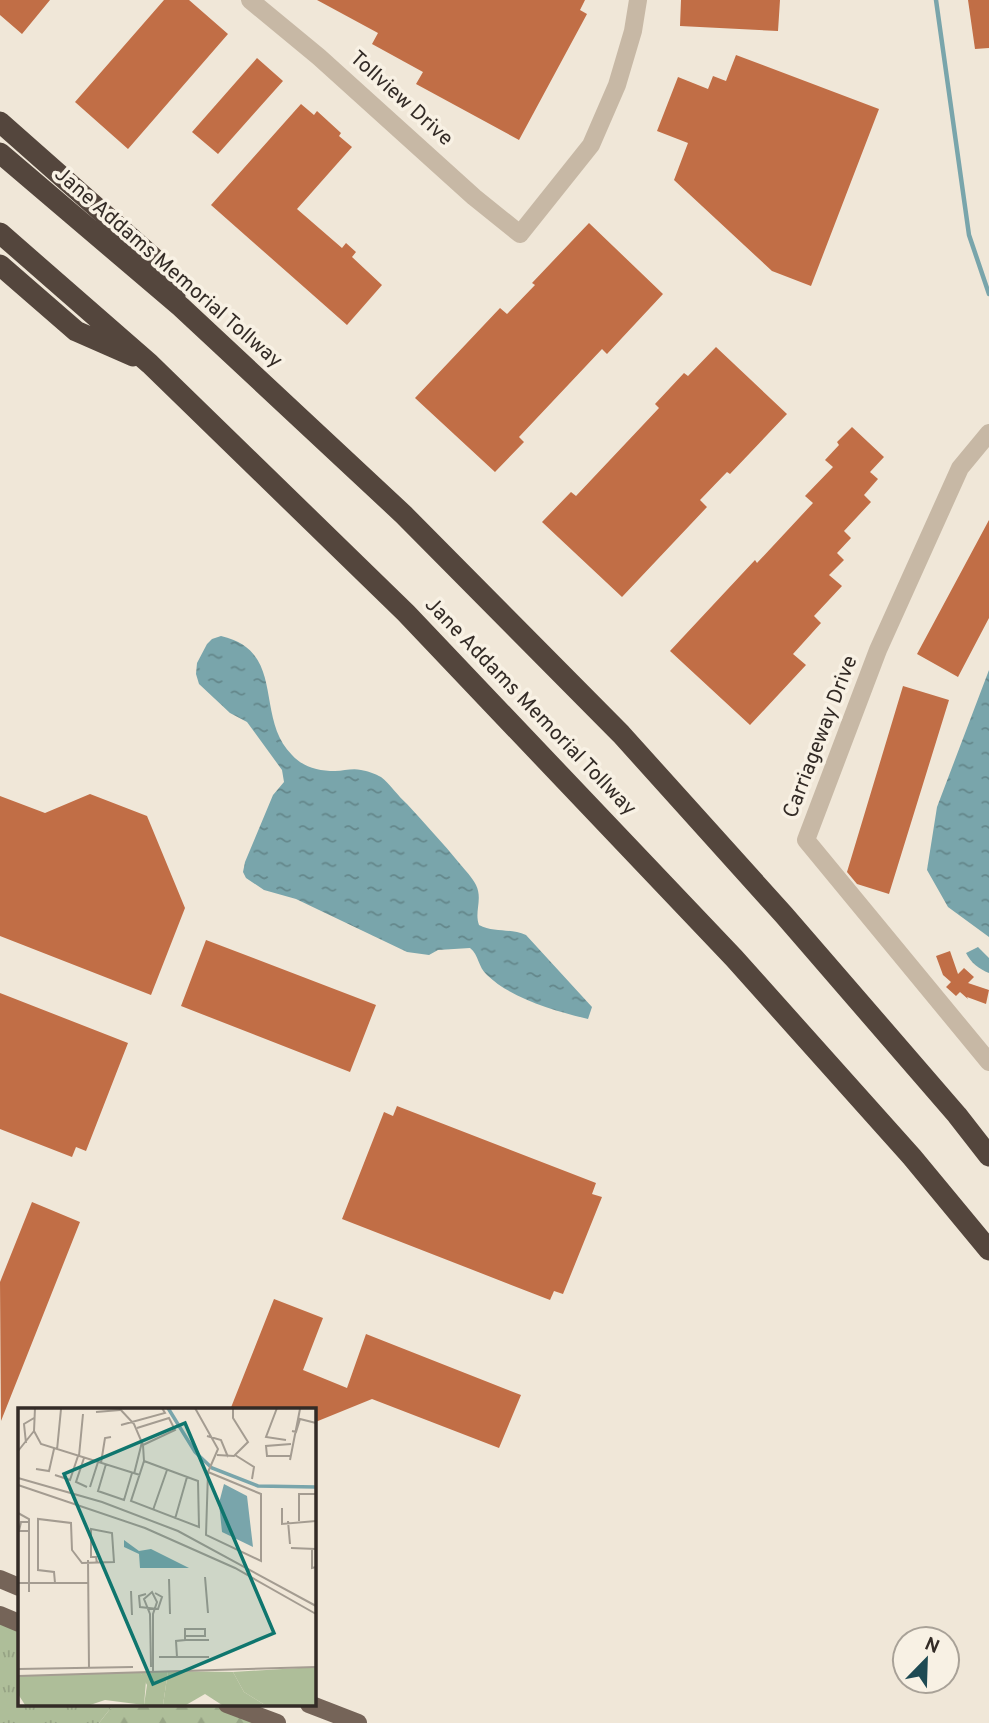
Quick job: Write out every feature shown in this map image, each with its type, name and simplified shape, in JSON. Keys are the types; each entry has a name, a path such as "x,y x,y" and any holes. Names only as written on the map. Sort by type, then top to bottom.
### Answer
{"highway":[{"path":"0,122 155,259 181,307"},
{"name":"Jane Addams Memorial Tollway","path":"0,153 181,307 404,515 621,734 784,915 957,1115 989,1156"},
{"name":"Jane Addams Memorial Tollway","path":"0,233 150,364 406,613 734,958 912,1157 989,1250"},
{"path":"0,265 76,331 150,364"}],"main road":[{"path":"0,1580 18,1587"},
{"path":"0,1615 18,1623"},
{"path":"232,1706 277,1723"},
{"path":"314,1706 358,1723"}],"street":[{"name":"Tollview Drive","path":"250,0 319,57 474,197 520,234 592,145 617,85 633,32 638,0"},
{"name":"Carriageway Drive","path":"989,433 960,468 878,650 806,840 989,1062"}],"green space":[{"path":"0,1618 18,1624 18,1706 112,1706 99,1723 0,1723"},
{"path":"112,1706 232,1706 276,1723 99,1723"}],"water":[{"path":"221,636 241,644 255,656 267,687 274,722 281,740 292,755 301,763 317,769 358,769 381,777 473,879 479,895 479,925 526,935 592,1007 588,1019 548,1008 509,991 484,972 470,948 438,950 429,955 407,952 296,899 264,890 246,878 243,872 245,862 273,795 284,782 282,770 247,722 230,713 199,684 197,663 207,644"},
{"path":"989,670 989,937 948,907 927,870 937,807"},
{"path":"978,947 989,958 989,973 970,960 966,953"}],"building":[{"path":"0,0 50,0 22,34 0,15"},
{"path":"164,0 189,0 228,34 128,149 75,102"},
{"path":"317,0 585,0 580,10 587,14 519,140 416,84 423,72 372,44 378,33"},
{"path":"681,0 780,0 778,31 680,26"},
{"path":"968,0 989,0 989,48 975,49"},
{"path":"736,55 879,109 811,286 772,271 674,180 688,143 657,131 678,77 708,89 713,76 726,81"},
{"path":"257,58 283,81 218,154 192,132"},
{"path":"301,104 314,115 317,111 352,147 297,209 342,248 346,243 356,252 352,257 382,285 347,325 211,205"},
{"path":"589,223 663,294 607,354 602,349 519,437 524,442 495,472 415,398 500,308 507,314 535,285 532,283"},
{"path":"716,347 787,414 730,474 727,472 700,500 707,507 622,597 542,522 571,492 576,496 659,408 655,404 684,373 688,376"},
{"path":"852,427 884,457 870,472 878,479 864,495 871,502 844,531 851,538 837,553 844,560 829,575 842,586 814,616 821,623 793,654 806,665 750,725 670,651 755,560 757,563 813,503 805,496 833,467 825,460 839,445 837,442"},
{"path":"989,520 989,618 958,677 917,654"},
{"path":"903,686 949,700 889,894 857,884 847,872"},
{"path":"90,794 147,816 185,908 151,995 0,936 0,796 45,813"},
{"path":"206,940 376,1005 350,1072 181,1006"},
{"path":"950,951 958,974 964,968 974,977 968,983 989,990 986,1004 967,997 968,999 960,992 956,996 946,987 951,982 943,975 936,956"},
{"path":"0,993 128,1043 86,1151 76,1147 72,1157 0,1129"},
{"path":"397,1106 596,1183 592,1194 602,1197 563,1294 554,1291 550,1300 342,1219 384,1112 393,1116"},
{"path":"32,1202 80,1222 1,1421 0,1282"},
{"path":"274,1299 323,1318 303,1370 347,1388 366,1334 521,1395 499,1448 372,1399 315,1422 315,1408 231,1408"}],"waterway":[{"path":"936,0 969,235 989,294"}]}
